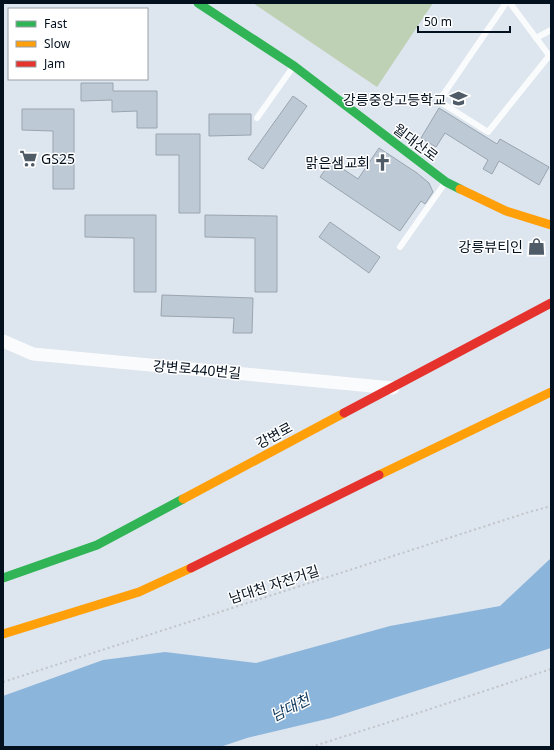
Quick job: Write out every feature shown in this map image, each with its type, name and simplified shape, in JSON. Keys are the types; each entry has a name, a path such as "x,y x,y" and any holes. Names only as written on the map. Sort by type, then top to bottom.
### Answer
{"street":[{"name":"월대산로","path":"198,3 294,66 446,182 506,210 551,225"},
{"name":"강변로","path":"3,578 97,545 551,304"},
{"name":"강변로440번길","path":"3,341 33,354 393,388"},
{"path":"3,634 139,592 200,564 402,463 551,392"}],"lane":[{"path":"506,3 440,101 488,132 550,57 510,3"},
{"path":"536,38 551,30"},
{"path":"257,118 294,66"},
{"path":"400,247 446,182"}],"path":[{"name":"남대천 자전거길","path":"3,682 551,506"},
{"path":"311,747 551,669"}],"green space":[{"path":"253,3 433,3 377,87"}],"water":[{"name":"남대천","path":"551,558 551,648 331,718 247,738 220,747 3,747 3,696 103,660 165,652 256,663 390,626 500,606"}],"building":[{"path":"81,83 113,83 113,91 157,91 157,128 137,128 137,111 112,112 112,100 81,101"},
{"path":"293,96 307,106 263,169 248,159"},
{"path":"439,108 497,144 500,139 549,167 539,185 499,161 492,174 483,169 488,160 445,133 436,147 421,138"},
{"path":"22,109 74,109 74,189 53,189 53,131 22,130"},
{"path":"209,114 251,114 251,135 209,136"},
{"path":"156,134 200,134 200,213 179,213 179,155 156,155"},
{"path":"379,148 417,173 429,183 433,192 425,204 421,201 400,231 320,177 331,161 358,179"},
{"path":"85,215 156,215 156,292 134,292 134,238 85,237"},
{"path":"205,215 277,216 277,292 255,292 255,238 205,237"},
{"path":"330,222 380,257 369,273 319,237"},
{"path":"162,295 253,298 252,333 233,333 234,318 161,316"}],"traffic: fast":[{"path":"198,3 294,66 446,182 460,189"},
{"path":"3,578 97,545 183,499"}],"traffic: slow":[{"path":"460,189 506,211 551,225"},
{"path":"379,475 551,392"},
{"path":"183,499 344,413"},
{"path":"3,634 139,592 191,568"}],"traffic: jam":[{"path":"344,413 551,303"},
{"path":"191,568 379,475"}],"place":[{"name":"강릉중앙고등학교","path":"459,99"},
{"name":"GS25","path":"28,158"},
{"name":"맑은샘교회","path":"383,162"},
{"name":"강릉뷰티인","path":"536,246"}]}
